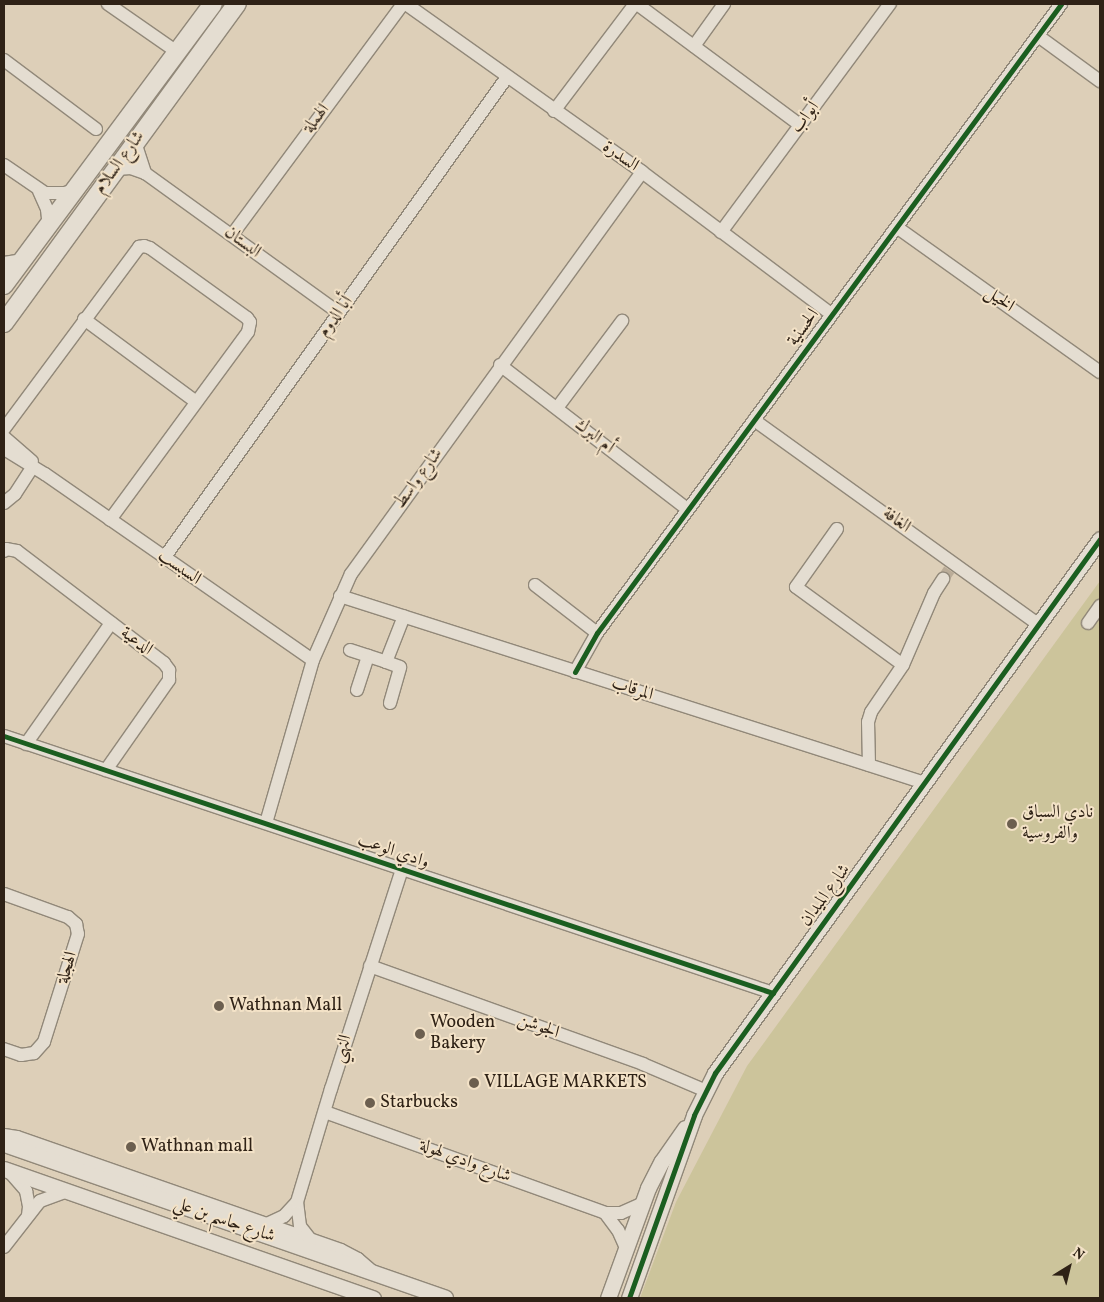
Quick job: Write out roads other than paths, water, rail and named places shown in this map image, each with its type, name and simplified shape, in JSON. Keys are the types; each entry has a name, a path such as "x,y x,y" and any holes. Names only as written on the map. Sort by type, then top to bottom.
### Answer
{"main road":[{"name":"شارع السلام","path":"4,285 49,228 213,4"},
{"name":"شارع السلام","path":"4,323 237,4"}],"street":[{"path":"108,4 177,52"},
{"name":"السدرة","path":"404,4 642,172 831,314"},
{"name":"الهملة","path":"232,235 404,4"},
{"path":"554,111 636,4 800,125"},
{"path":"694,46 724,4"},
{"name":"أبواب","path":"721,232 890,4"},
{"name":"الحسنية","path":"575,672 597,634 831,314 898,228 1061,4"},
{"path":"1038,36 1100,81"},
{"path":"4,60 96,129"},
{"name":"أبا الدوم","path":"164,558 507,77"},
{"path":"135,142 145,173"},
{"path":"4,165 39,190 58,194 77,189"},
{"name":"البستان","path":"116,169 131,168 145,173 339,313"},
{"name":"شارع واسط","path":"266,823 313,660 351,574 500,365 642,172"},
{"path":"39,190 47,208 49,228"},
{"name":"الخيل","path":"898,228 1100,372"},
{"path":"4,429 134,251 144,246 247,318 250,322 248,332 110,520"},
{"path":"4,263 22,260"},
{"path":"84,319 196,402"},
{"path":"557,408 622,321"},
{"name":"أم البرك","path":"500,365 688,510"},
{"name":"الغافة","path":"754,420 948,570 1038,624"},
{"name":"السبسب","path":"4,437 45,474 313,660"},
{"name":"السبسب","path":"4,450 45,474"},
{"path":"4,503 15,494 32,468"},
{"path":"837,529 796,587 903,665"},
{"name":"شارع الميدان","path":"629,1298 704,1090 724,1058 773,993 1100,539"},
{"name":"الدعية","path":"4,551 6,549 17,551 164,663 168,670 169,680 106,770"},
{"path":"869,765 868,722 871,712 903,665 934,593 948,570"},
{"path":"535,585 597,634"},
{"name":"المرقاب","path":"340,596 925,783"},
{"path":"1088,623 1100,606"},
{"path":"386,662 404,616"},
{"path":"26,744 111,623"},
{"path":"350,650 400,667 390,703"},
{"path":"357,690 368,656"},
{"name":"وادي الوعب","path":"4,736 773,993"},
{"name":"النهي","path":"310,1239 300,1226 297,1202 402,869"},
{"name":"الهجلة","path":"4,894 68,917 76,924 78,934 44,1042 34,1052 21,1055 4,1049"},
{"name":"الجوشن","path":"370,966 643,1064 704,1090"},
{"name":"شارع وادي لهولة","path":"325,1112 605,1213 621,1213 642,1203"},
{"name":"شارع الميدان","path":"608,1298 627,1250 642,1203 662,1161 694,1115"},
{"path":"4,1135 17,1137 310,1239 350,1254 375,1273"},
{"name":"شارع جاسم بن علي","path":"4,1144 445,1298"},
{"path":"5,1169 26,1191 29,1207 28,1215"},
{"name":"شارع جاسم بن علي","path":"5,1169 373,1298"},
{"path":"4,1247 40,1201 67,1191"},
{"path":"267,1224 284,1216 297,1202"},
{"path":"605,1213 618,1230 627,1250"},
{"path":"600,1298 615,1282"}],"tunnel":[{"path":"943,579 949,570"}],"place":[{"name":"نادي السباق والفروسية","path":"1012,824"},
{"name":"Wathnan Mall","path":"219,1006"},
{"name":"Wooden Bakery","path":"420,1034"},
{"name":"VILLAGE MARKETS","path":"474,1083"},
{"name":"Starbucks","path":"370,1103"},
{"name":"Wathnan mall","path":"131,1147"}]}
